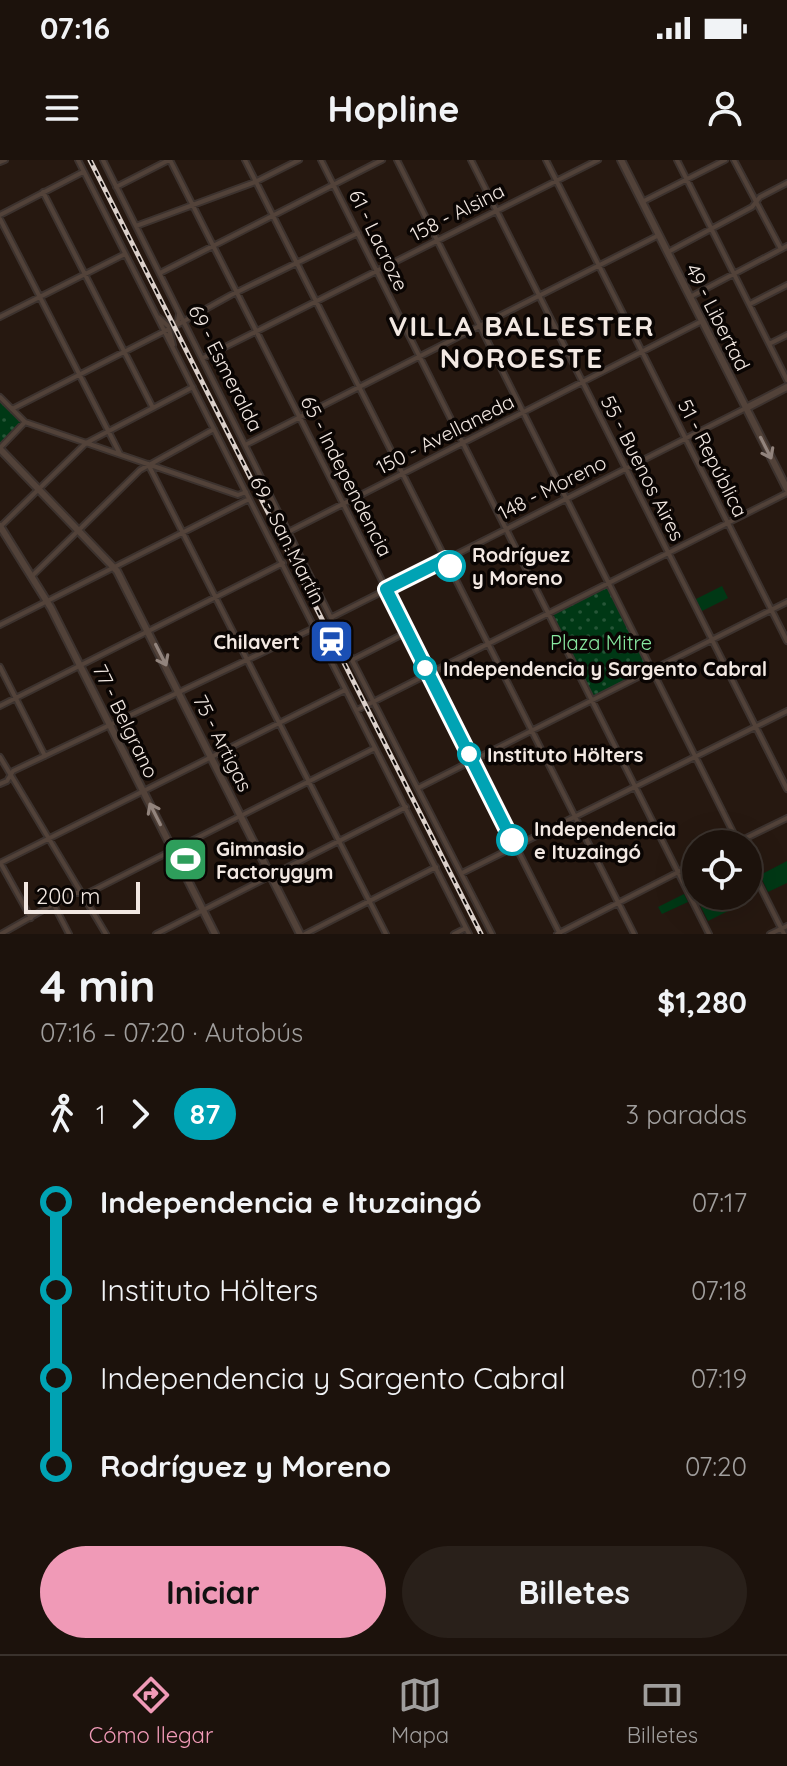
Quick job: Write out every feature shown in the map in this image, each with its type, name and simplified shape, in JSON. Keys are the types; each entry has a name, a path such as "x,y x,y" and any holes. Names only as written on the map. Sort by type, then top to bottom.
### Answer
{"street":[{"name":"69 - San Martín","path":"78,160 469,934"},
{"name":"69 - Esmeralda","path":"103,160 492,934"},
{"path":"116,187 170,160"},
{"name":"65 - Independencia","path":"170,160 559,934"},
{"path":"245,160 634,934"},
{"path":"136,226 255,182 299,160"},
{"name":"61 - Lacroze","path":"321,160 709,934"},
{"path":"160,273 382,160"},
{"path":"397,160 697,756 731,830"},
{"name":"55 - Buenos Aires","path":"471,160 787,789"},
{"name":"51 - República","path":"546,160 787,641"},
{"name":"158 - Alsina","path":"203,358 598,160"},
{"name":"49 - Libertad","path":"621,160 787,491"},
{"path":"677,160 787,380"},
{"path":"642,202 725,160"},
{"path":"734,160 781,249"},
{"path":"83,172 0,217 120,454"},
{"path":"668,252 752,207 760,197 787,183"},
{"path":"43,192 153,408"},
{"path":"173,297 179,318 176,324 184,322 237,292 358,233"},
{"path":"247,444 659,235"},
{"path":"690,297 787,246"},
{"path":"0,317 125,254"},
{"path":"750,304 787,285"},
{"path":"150,306 168,328 176,357"},
{"name":"150 - Avellaneda","path":"290,531 702,321"},
{"path":"12,409 168,328"},
{"path":"769,344 787,335"},
{"path":"0,527 86,443 193,387"},
{"name":"148 - Moreno","path":"332,617 787,387"},
{"path":"0,397 25,422 238,495 246,492"},
{"path":"0,448 25,422"},
{"path":"31,577 148,464 214,429"},
{"name":"75 - Artigas","path":"0,448 115,568 302,934"},
{"path":"148,464 386,934"},
{"path":"357,710 728,524 787,491"},
{"path":"0,625 249,499"},
{"name":"77 - Belgrano","path":"0,527 47,602 215,934"},
{"path":"0,706 283,563"},
{"path":"418,788 787,602"},
{"path":"0,784 7,781 13,771 314,628"},
{"path":"352,660 407,632"},
{"path":"0,667 45,756"},
{"path":"31,918 0,863 345,689"},
{"path":"462,873 787,711"},
{"path":"1,934 73,893 88,893 375,748"},
{"path":"0,757 106,934"},
{"path":"156,934 406,807"},
{"path":"762,830 787,818"},
{"path":"302,934 436,867"},
{"path":"559,934 682,870"},
{"path":"762,888 784,929 770,934"},
{"path":"54,905 69,934"},
{"path":"454,934 466,928"}],"green space":[{"path":"0,400 23,422 0,445"},
{"name":"Plaza Mitre","path":"609,586 649,670 594,698 553,614"},
{"path":"722,586 728,598 702,611 696,599"},
{"path":"787,861 787,883 768,892 762,874"},
{"path":"682,895 682,905 662,914 658,907"},
{"path":"702,910 730,910 708,921"}],"railway":[{"path":"90,160 481,934"}],"bus line":[{"name":"87","path":"450,566 446,559 386,589 512,840"}],"place":[{"name":"Rodríguez y Moreno","path":"450,566"},
{"name":"Chilavert","path":"331,641"},
{"name":"Independencia y Sargento Cabral","path":"425,668"},
{"name":"Instituto Hölters","path":"469,754"},
{"name":"Independencia e Ituzaingó","path":"512,840"},
{"name":"Gimnasio Factorygym","path":"185,860"}],"district":[{"name":"VILLA BALLESTER NOROESTE","path":"522,341"}]}
